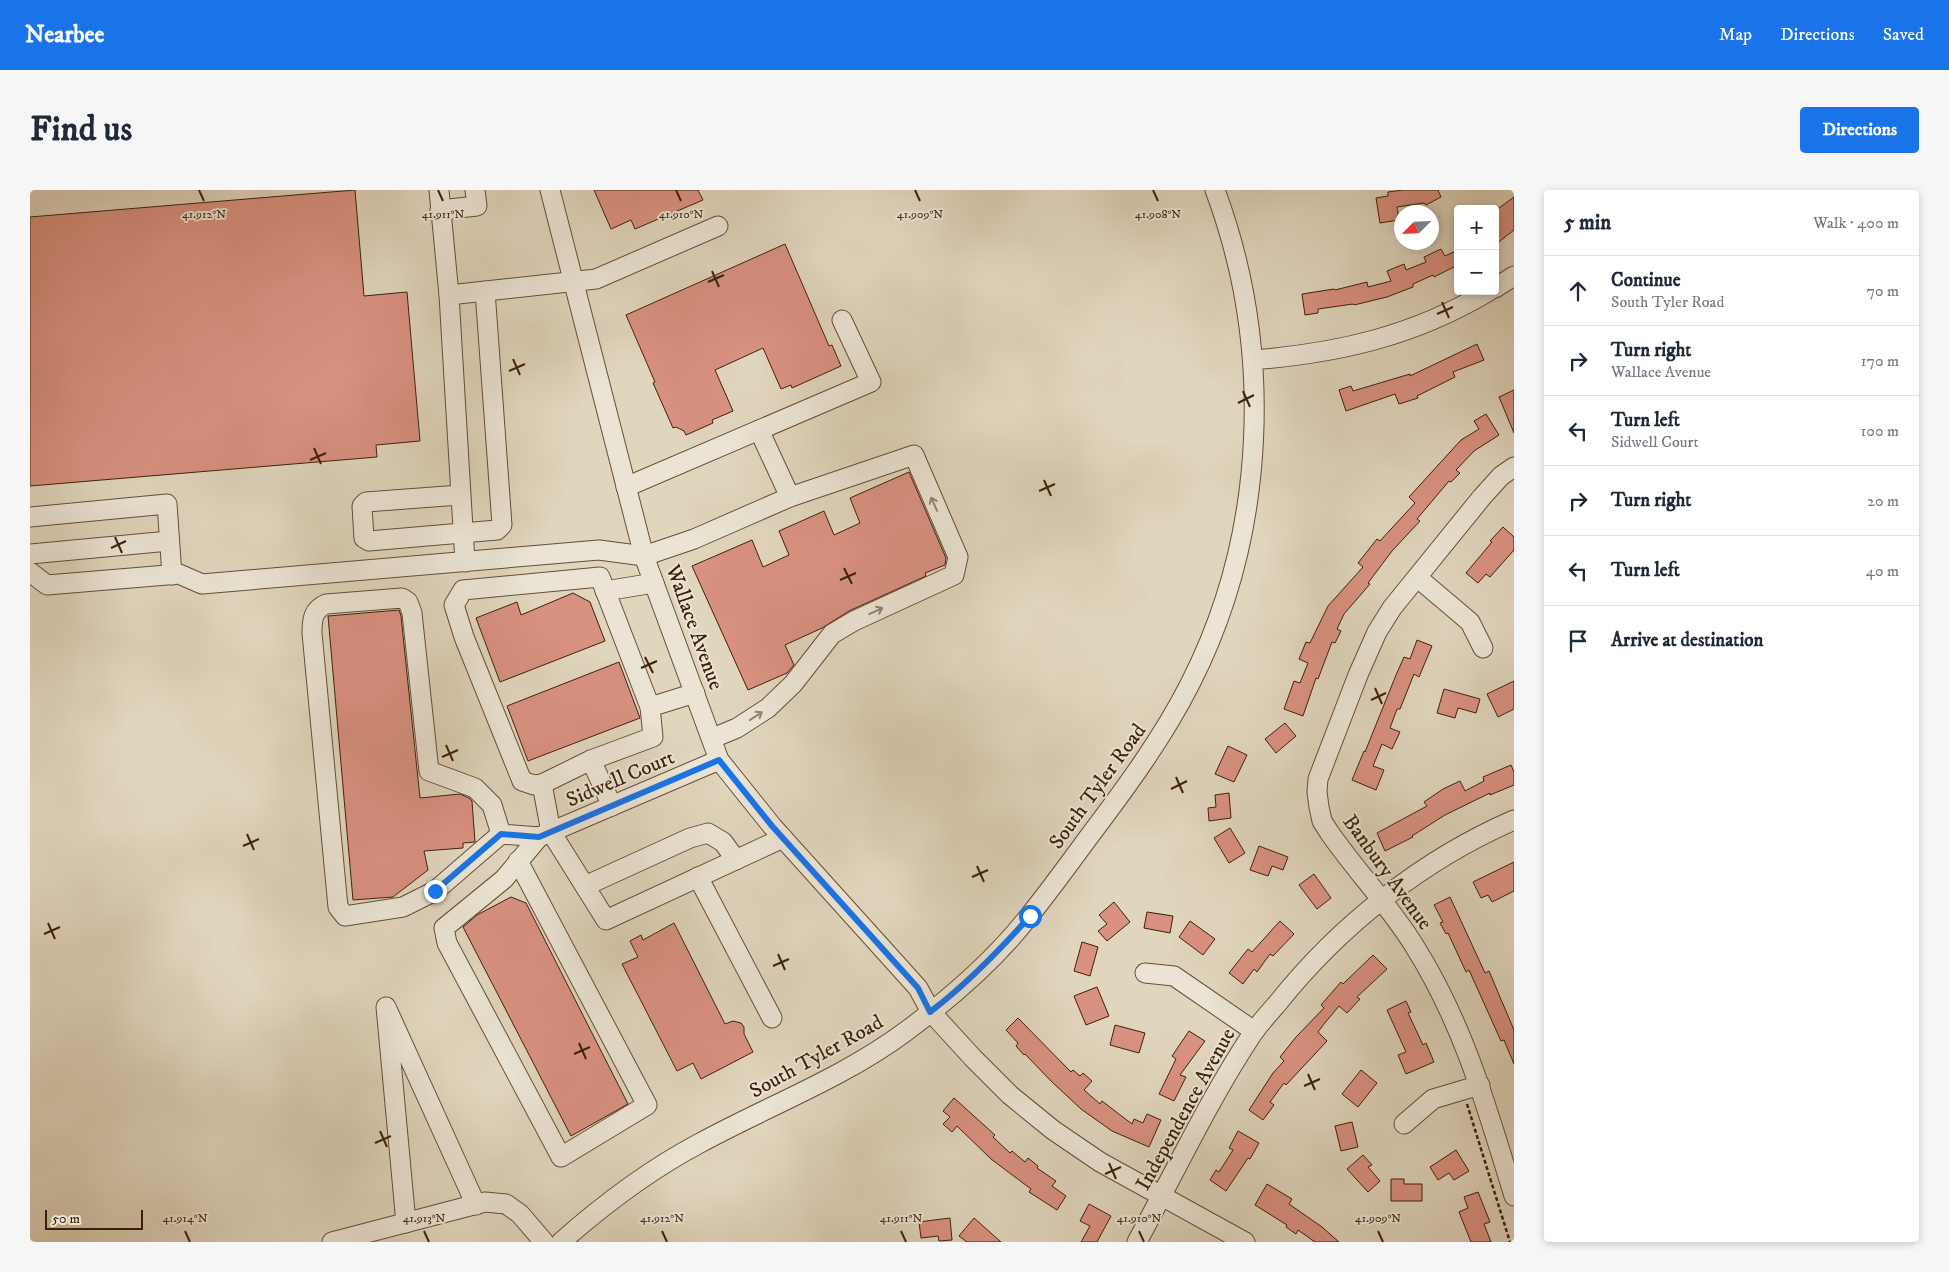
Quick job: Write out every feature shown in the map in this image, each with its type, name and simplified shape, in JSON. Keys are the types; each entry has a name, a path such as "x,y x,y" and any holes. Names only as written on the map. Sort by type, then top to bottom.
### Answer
{"street":[{"path":"439,190 449,295 465,562"},
{"path":"440,210 477,206 475,190"},
{"name":"Wallace Avenue","path":"550,190 644,556 696,693 719,760 741,790 918,988 930,1012 991,1077 1053,1130 1100,1162 1245,1242"},
{"name":"South Tyler Road","path":"560,1242 620,1192 658,1167 699,1143 867,1058 904,1033 971,979 1030,916 1157,743 1193,679 1228,590 1245,518 1254,445 1253,360 1241,282 1216,190"},
{"path":"449,295 596,279 718,226"},
{"path":"460,495 366,502 362,506 364,538 369,541 463,533 497,530 502,526 485,291"},
{"path":"1253,360 1347,348 1400,333 1454,311 1482,295"},
{"path":"626,487 870,382 842,320"},
{"path":"759,430 790,496"},
{"path":"30,572 47,585 179,574 202,584 600,550 644,556 694,539 790,496 914,455 958,557 954,575 854,621 832,634 794,684 768,708 737,728 712,738"},
{"name":"Banbury Avenue","path":"1514,467 1487,491 1392,608 1377,632 1321,772 1317,792 1322,821 1328,832 1414,944 1459,1028 1472,1088 1514,1196"},
{"path":"30,517 167,504 172,575"},
{"path":"30,554 169,541"},
{"path":"600,577 650,707 653,737 591,760 542,784 534,786 522,781 464,636 454,606 463,590 600,577"},
{"path":"1418,578 1470,622 1483,648"},
{"path":"604,591 654,583"},
{"path":"501,834 492,805 475,788 429,770 412,612 408,602 402,598 326,604 317,608 312,620 312,633 338,907 345,916 403,907 435,891 501,834 545,835"},
{"path":"650,707 696,693"},
{"path":"591,760 612,806"},
{"name":"Sidwell Court","path":"545,835 719,760"},
{"path":"542,784 545,835 585,886 606,920 783,838"},
{"name":"Independence Avenue","path":"1137,1242 1224,1078 1254,1031 1296,980 1328,946 1382,900 1446,854 1514,820"},
{"path":"585,886 690,838 708,833 723,842 736,860"},
{"path":"518,862 647,1105 561,1157 447,943 444,928 504,879 518,862 545,835"},
{"path":"698,877 772,1018"},
{"path":"1145,973 1174,976 1254,1031"},
{"path":"406,1222 386,1007 476,1205"},
{"path":"1404,1124 1433,1099 1472,1088"},
{"path":"332,1242 375,1237 406,1222 485,1202 506,1204 520,1214 544,1242"}],"path":[{"path":"1472,1088 1510,1242"}],"building":[{"path":"355,190 364,296 407,292 420,441 376,445 377,457 30,486 30,217"},
{"path":"594,190 698,190 703,200 635,229 631,220 611,229"},
{"path":"1438,190 1441,197 1426,205 1424,203 1394,205 1394,221 1380,223 1376,198 1388,196 1388,192"},
{"path":"1514,197 1514,230 1499,242 1499,208"},
{"path":"785,244 829,346 832,345 841,366 792,388 791,385 781,389 763,348 715,370 733,411 712,420 713,423 686,435 684,431 676,427 673,428 626,315"},
{"path":"1441,249 1445,256 1454,252 1454,267 1387,297 1354,305 1318,309 1318,313 1305,315 1302,294 1335,290 1367,282 1368,287 1391,281 1387,271 1404,264 1406,270 1426,262 1424,257"},
{"path":"1477,344 1484,360 1453,372 1455,377 1417,396 1418,398 1399,404 1395,394 1346,411 1339,390 1351,386 1353,391 1410,374 1410,376"},
{"path":"1514,390 1514,433 1499,397"},
{"path":"1486,414 1499,435 1474,451 1456,470 1460,473 1451,482 1449,481 1417,519 1420,521 1392,551 1368,583 1370,584 1344,614 1337,629 1341,631 1335,643 1332,642 1318,679 1316,678 1303,716 1284,709 1294,681 1300,683 1308,663 1299,659 1306,642 1310,643 1328,606 1363,567 1358,563 1377,539 1380,541 1415,503 1409,497 1461,440 1479,429 1474,421"},
{"path":"909,472 946,558 945,565 925,573 926,576 849,611 822,628 785,645 794,665 787,673 748,690 692,566 752,540 763,567 789,555 779,531 824,511 834,535 860,523 850,498"},
{"path":"1503,527 1514,537 1514,550 1490,577 1486,574 1478,583 1466,573"},
{"path":"573,593 590,602 605,641 500,682 476,618 517,602 521,615"},
{"path":"399,610 420,798 460,794 469,798 472,801 475,842 463,843 463,848 424,851 428,870 393,897 353,900 328,616"},
{"path":"1417,640 1432,646 1419,677 1414,674 1400,709 1397,709 1390,728 1400,732 1392,749 1382,744 1373,766 1384,770 1376,790 1352,780 1404,657 1410,659"},
{"path":"619,662 640,718 528,761 507,706"},
{"path":"1514,681 1514,709 1498,717 1487,694"},
{"path":"1444,689 1480,699 1476,713 1458,708 1455,718 1437,713"},
{"path":"1285,723 1296,736 1276,753 1265,739"},
{"path":"1228,746 1247,755 1234,782 1215,774"},
{"path":"1511,765 1514,772 1514,785 1490,795 1490,793 1445,815 1413,837 1385,851 1377,833 1427,806 1424,802 1443,789 1460,781 1465,791 1484,781 1483,777"},
{"path":"1229,793 1231,818 1209,821 1208,808 1216,807 1215,795"},
{"path":"1230,828 1245,853 1229,863 1214,838"},
{"path":"1259,846 1288,857 1283,870 1272,866 1268,876 1250,870"},
{"path":"1514,862 1514,891 1492,902 1488,895 1481,898 1473,882"},
{"path":"1314,874 1331,898 1317,909 1299,885"},
{"path":"511,897 526,903 628,1104 571,1136 463,927 477,915"},
{"path":"1450,897 1485,973 1489,971 1514,1030 1514,1064 1504,1040 1501,1041 1469,970 1466,972 1448,933 1446,934 1440,923 1443,922 1434,905"},
{"path":"1114,902 1130,922 1107,941 1098,931 1107,924 1099,915"},
{"path":"1147,912 1173,916 1170,933 1144,928"},
{"path":"1190,921 1215,939 1203,955 1179,937"},
{"path":"1280,921 1294,934 1273,956 1270,954 1257,972 1254,969 1243,984 1229,973 1248,949 1252,952"},
{"path":"674,923 725,1024 733,1021 741,1023 753,1052 701,1079 693,1063 677,1071 622,964 638,957 630,941 641,935 643,940"},
{"path":"1082,942 1098,947 1090,976 1074,971"},
{"path":"1373,955 1387,969 1357,997 1360,999 1347,1013 1339,1006 1324,1024 1318,1032 1327,1041 1286,1085 1284,1083 1270,1102 1274,1105 1263,1120 1249,1110 1273,1073 1284,1061 1280,1057 1324,1008 1321,1005 1341,982 1343,984"},
{"path":"1097,987 1109,1016 1086,1025 1074,996"},
{"path":"1406,1001 1411,1012 1408,1013 1423,1045 1426,1043 1434,1062 1406,1074 1398,1055 1406,1052 1387,1010"},
{"path":"1018,1018 1071,1072 1073,1070 1080,1076 1083,1073 1092,1081 1084,1090 1100,1104 1102,1101 1132,1124 1134,1119 1143,1123 1147,1114 1161,1120 1149,1147 1112,1131 1081,1109 1024,1055 1016,1046 1018,1043 1006,1030"},
{"path":"1115,1025 1145,1033 1139,1053 1110,1045"},
{"path":"1189,1031 1205,1041 1180,1075 1186,1077 1174,1101 1159,1094 1176,1059 1172,1056"},
{"path":"1361,1070 1377,1083 1358,1107 1342,1094"},
{"path":"954,1098 995,1135 993,1137 1010,1153 1012,1151 1025,1162 1028,1158 1038,1166 1037,1168 1056,1181 1052,1186 1066,1196 1057,1210 1029,1192 1031,1189 991,1159 957,1126 952,1132 943,1124 950,1117 943,1111"},
{"path":"1352,1122 1358,1147 1341,1151 1335,1126"},
{"path":"1238,1131 1259,1143 1250,1159 1248,1158 1226,1191 1210,1180 1216,1170 1219,1172 1233,1150 1229,1148"},
{"path":"1456,1150 1469,1171 1454,1180 1449,1173 1438,1180 1430,1167"},
{"path":"1363,1155 1372,1165 1368,1167 1380,1181 1368,1192 1347,1169"},
{"path":"1391,1179 1404,1179 1404,1184 1422,1184 1422,1201 1391,1201"},
{"path":"1267,1184 1292,1199 1289,1204 1322,1227 1339,1242 1315,1242 1298,1230 1296,1234 1286,1227 1287,1225 1255,1205"},
{"path":"1478,1192 1490,1222 1484,1224 1491,1242 1471,1242 1459,1212 1468,1208 1464,1197"},
{"path":"1089,1204 1111,1216 1097,1242 1081,1242 1090,1226 1080,1221"},
{"path":"950,1218 952,1240 939,1241 938,1236 921,1238 919,1222"},
{"path":"974,1218 1001,1242 967,1242 959,1236"}],"route":[{"path":"435,891 501,834 539,837 719,760 741,790 772,826 918,988 930,1012 964,985 997,953 1030,916"}]}
